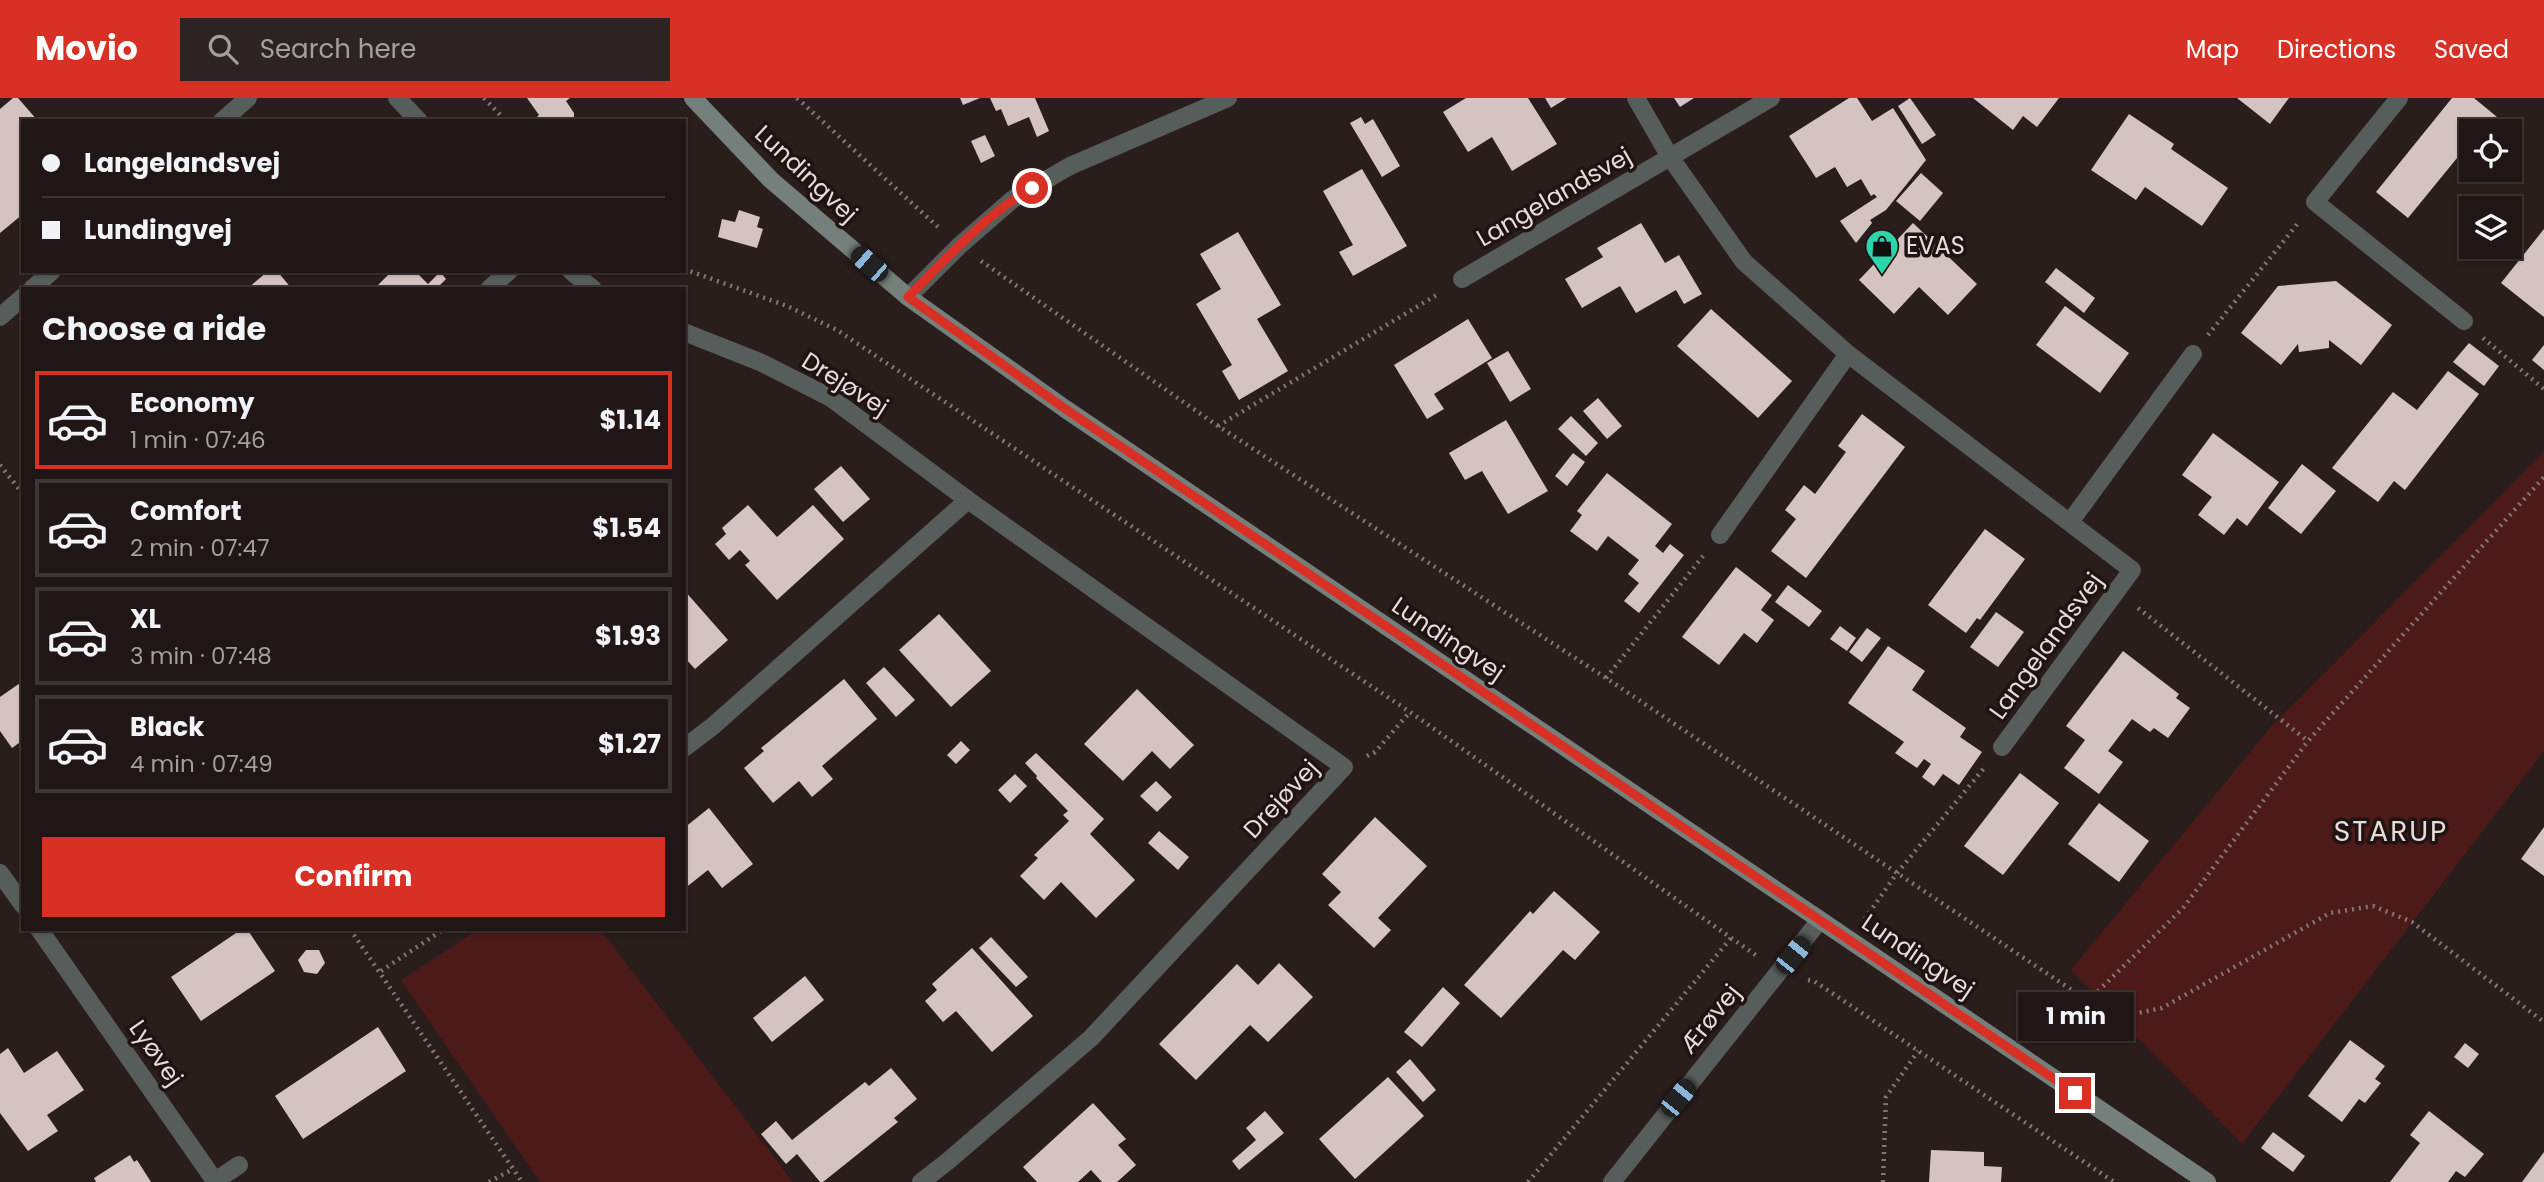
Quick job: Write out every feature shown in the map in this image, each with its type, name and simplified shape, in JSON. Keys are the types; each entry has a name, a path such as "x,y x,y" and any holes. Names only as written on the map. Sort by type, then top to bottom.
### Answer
{"street":[{"path":"224,119 248,98"},
{"path":"397,98 417,119"},
{"name":"Lundingvej","path":"692,98 771,180 908,297 1064,408 2207,1182"},
{"path":"908,297 959,246 1013,199 1070,166 1228,98"},
{"name":"Langelandsvej","path":"1636,98 1670,157 1744,262 1848,354 2132,570 2002,747"},
{"name":"Langelandsvej","path":"1462,279 1771,98"},
{"path":"2399,98 2315,202 2464,321"},
{"path":"34,287 50,273"},
{"path":"491,287 507,273"},
{"path":"573,273 591,287"},
{"path":"0,317 21,299"},
{"name":"Drejøvej","path":"686,332 762,363 831,398 968,500 1344,767 1091,1038 921,1182"},
{"path":"1720,535 1848,354"},
{"path":"2070,522 2193,354"},
{"path":"686,746 713,726 968,500"},
{"path":"0,873 21,902"},
{"name":"Ærøvej","path":"1612,1182 1820,920"},
{"name":"Lyøvej","path":"40,931 215,1181 239,1165"}],"path":[{"path":"484,98 504,119"},
{"path":"797,98 959,246 1218,426 1606,678 2088,1001 2128,1015 2162,1008 2330,913 2373,906 2412,922 2544,1022"},
{"path":"2193,354 2315,202"},
{"path":"686,270 787,306 837,330 1410,712 1779,972 1814,981 2114,1182"},
{"path":"1218,426 1462,279"},
{"path":"2464,321 2544,390"},
{"path":"0,466 21,492"},
{"path":"2088,1001 2183,908 2308,741 2544,477"},
{"path":"1606,678 1720,535"},
{"path":"2116,592 2308,741"},
{"path":"1344,767 1376,752 1410,712"},
{"path":"1850,940 1898,873 2002,747"},
{"path":"351,931 522,1182"},
{"path":"381,971 441,931"},
{"path":"1528,1182 1732,938"},
{"path":"1883,1182 1886,1097 1918,1051"},
{"path":"489,1182 513,1169"}],"shaded area":[{"path":"2544,452 2544,751 2242,1144 2071,970 2270,728"},
{"path":"476,931 602,931 793,1182 540,1182 401,980"}],"building":[{"path":"13,98 18,98 36,119 21,119 21,216 0,233 0,109"},
{"path":"527,98 570,98 566,101 574,113 574,119 538,119 539,115"},
{"path":"960,98 980,98 963,105"},
{"path":"990,98 1035,98 1049,131 1037,137 1029,117 1008,126 1001,109 996,111"},
{"path":"1466,98 1528,98 1557,144 1512,171 1492,137 1468,152 1443,112"},
{"path":"1545,98 1567,98 1551,108"},
{"path":"1674,98 1694,98 1680,107"},
{"path":"1849,98 1857,98 1872,121 1893,108 1926,160 1886,210 1870,220 1872,223 1856,243 1840,221 1877,197 1874,194 1871,196 1861,179 1847,187 1835,167 1816,178 1789,136"},
{"path":"1910,98 1936,135 1922,144 1898,106"},
{"path":"1973,98 2059,98 2037,127 2023,116 2013,130"},
{"path":"2237,98 2289,98 2270,124"},
{"path":"2452,98 2474,98 2499,119 2459,119 2459,156 2408,218 2376,192"},
{"path":"2129,114 2174,144 2171,149 2228,188 2202,226 2145,187 2136,200 2091,170"},
{"path":"1361,117 1365,124 1373,119 1400,166 1382,177 1350,123"},
{"path":"985,135 995,156 981,163 971,141"},
{"path":"1362,169 1407,246 1353,276 1339,252 1353,245 1323,191"},
{"path":"1921,173 1943,193 1920,221 1896,201"},
{"path":"739,210 760,217 757,227 763,229 757,248 718,237 722,219 735,222"},
{"path":"1641,223 1665,263 1679,255 1702,294 1684,304 1676,290 1636,313 1620,286 1582,308 1565,279 1603,257 1597,248"},
{"path":"1913,223 1977,284 1948,315 1919,287 1894,314 1859,280"},
{"path":"2544,229 2544,317 2501,283"},
{"path":"1238,232 1281,305 1257,319 1288,371 1239,400 1222,371 1232,365 1196,304 1221,289 1200,254"},
{"path":"2056,268 2095,298 2084,313 2045,282"},
{"path":"266,273 279,273 290,287 249,287"},
{"path":"390,273 417,273 428,284 439,273 446,279 438,287 376,287"},
{"path":"2336,281 2392,325 2361,365 2329,340 2329,348 2299,352 2298,344 2281,365 2241,333 2278,286"},
{"path":"2065,306 2129,353 2100,393 2036,345"},
{"path":"1711,309 1792,381 1758,418 1677,346"},
{"path":"1468,319 1492,358 1434,394 1444,409 1427,419 1394,365"},
{"path":"2469,343 2499,366 2484,386 2453,362"},
{"path":"2544,345 2544,370 2532,360"},
{"path":"1508,351 1531,389 1510,402 1487,363"},
{"path":"2448,371 2479,394 2405,490 2394,481 2378,502 2332,468 2393,392 2417,410"},
{"path":"1598,398 1622,426 1607,439 1583,411"},
{"path":"1862,414 1905,447 1806,578 1771,551 1796,519 1785,510 1804,485 1815,494 1846,452 1838,446"},
{"path":"1571,416 1598,443 1586,456 1558,429"},
{"path":"1506,420 1548,491 1508,514 1482,471 1465,480 1449,453"},
{"path":"2213,433 2279,482 2247,526 2237,518 2224,535 2198,515 2212,497 2182,475"},
{"path":"1573,453 1585,462 1567,486 1555,476"},
{"path":"2302,464 2336,491 2301,534 2268,508"},
{"path":"841,466 870,499 843,522 814,489"},
{"path":"1607,473 1672,524 1655,546 1663,553 1670,544 1684,555 1639,613 1624,601 1639,583 1628,574 1639,560 1608,536 1597,551 1570,531 1582,515 1577,511"},
{"path":"748,505 777,537 813,505 844,539 777,600 745,565 750,561 740,550 729,560 715,544 726,534 722,528"},
{"path":"1985,529 2025,559 1980,620 1977,618 1966,633 1928,605"},
{"path":"1736,567 1772,595 1761,610 1774,620 1757,643 1744,633 1719,665 1682,637"},
{"path":"1788,585 1822,611 1809,627 1775,602"},
{"path":"686,592 728,640 695,669 686,659"},
{"path":"1996,612 2024,632 1998,667 1970,647"},
{"path":"939,614 991,671 951,707 899,650"},
{"path":"1840,626 1856,638 1847,651 1830,639"},
{"path":"1867,628 1881,638 1862,662 1849,652"},
{"path":"1888,646 1925,671 1912,690 1966,728 1960,737 1982,752 1959,785 1943,774 1934,786 1922,777 1931,764 1924,759 1917,768 1895,753 1904,742 1848,703"},
{"path":"2123,651 2179,694 2176,698 2190,708 2168,738 2154,728 2150,732 2132,719 2108,751 2123,762 2099,794 2064,768 2085,740 2066,726"},
{"path":"884,667 915,700 896,717 866,683"},
{"path":"844,679 877,719 822,766 833,779 812,797 799,781 773,803 744,768 764,751 761,748"},
{"path":"21,682 21,741 12,748 0,731 0,697"},
{"path":"1137,689 1194,745 1170,769 1152,751 1123,781 1084,744"},
{"path":"961,741 970,750 956,764 947,755"},
{"path":"1036,753 1104,819 1090,834 1135,880 1096,918 1061,882 1044,900 1020,876 1038,858 1034,855 1069,821 1063,815 1068,811 1025,763"},
{"path":"2020,773 2059,803 2003,875 1964,846"},
{"path":"1015,774 1027,786 1010,803 998,790"},
{"path":"1156,781 1172,797 1157,812 1140,796"},
{"path":"2099,803 2149,841 2119,882 2068,844"},
{"path":"709,808 753,864 722,888 708,870 686,887 686,826"},
{"path":"1375,817 1427,866 1378,918 1391,930 1374,948 1328,905 1341,892 1322,874"},
{"path":"2544,827 2544,876 2521,859"},
{"path":"1159,831 1189,857 1178,870 1148,843"},
{"path":"1554,891 1600,932 1575,960 1563,950 1501,1018 1464,985 1530,911 1533,914"},
{"path":"239,931 248,931 275,971 201,1021 171,977"},
{"path":"991,937 1028,977 1016,987 979,948"},
{"path":"972,948 1033,1016 992,1052 956,1011 943,1022 925,1001 937,990 932,984"},
{"path":"306,950 319,950 325,963 317,974 304,972 298,960"},
{"path":"1279,963 1313,997 1268,1042 1250,1025 1196,1080 1159,1044 1237,964 1258,985"},
{"path":"805,976 824,1000 772,1042 753,1018"},
{"path":"1443,987 1460,1003 1422,1047 1404,1032"},
{"path":"378,1027 406,1071 303,1139 275,1096"},
{"path":"2350,1040 2385,1066 2375,1079 2381,1083 2365,1103 2359,1099 2342,1122 2308,1096"},
{"path":"2465,1043 2479,1054 2468,1068 2454,1057"},
{"path":"8,1048 24,1073 57,1051 84,1090 47,1115 58,1131 28,1151 0,1113 0,1054"},
{"path":"1410,1059 1436,1090 1423,1102 1396,1072"},
{"path":"891,1068 917,1099 894,1118 898,1122 823,1182 820,1182 797,1154 786,1164 761,1134 776,1121 792,1140 865,1082 869,1086"},
{"path":"1388,1077 1424,1116 1355,1179 1319,1139"},
{"path":"1093,1103 1126,1139 1118,1145 1136,1165 1117,1182 1102,1182 1091,1170 1078,1182 1037,1182 1023,1167"},
{"path":"1265,1111 1284,1133 1239,1170 1232,1161 1256,1140 1246,1128"},
{"path":"2429,1111 2484,1154 2465,1177 2456,1171 2448,1182 2390,1182 2420,1143 2410,1135"},
{"path":"2273,1132 2305,1156 2293,1172 2261,1148"},
{"path":"1931,1150 1984,1152 1984,1166 2002,1167 2001,1182 1929,1182"},
{"path":"2544,1152 2544,1182 2522,1182"},
{"path":"130,1155 134,1162 137,1160 151,1182 96,1182 94,1178"}],"place":[{"name":"EVAS","path":"1882,276"}],"district":[{"name":"STARUP","path":"2391,831"}],"route":[{"path":"1032,188 1013,199 959,246 908,297 1064,408 2075,1093"}]}
